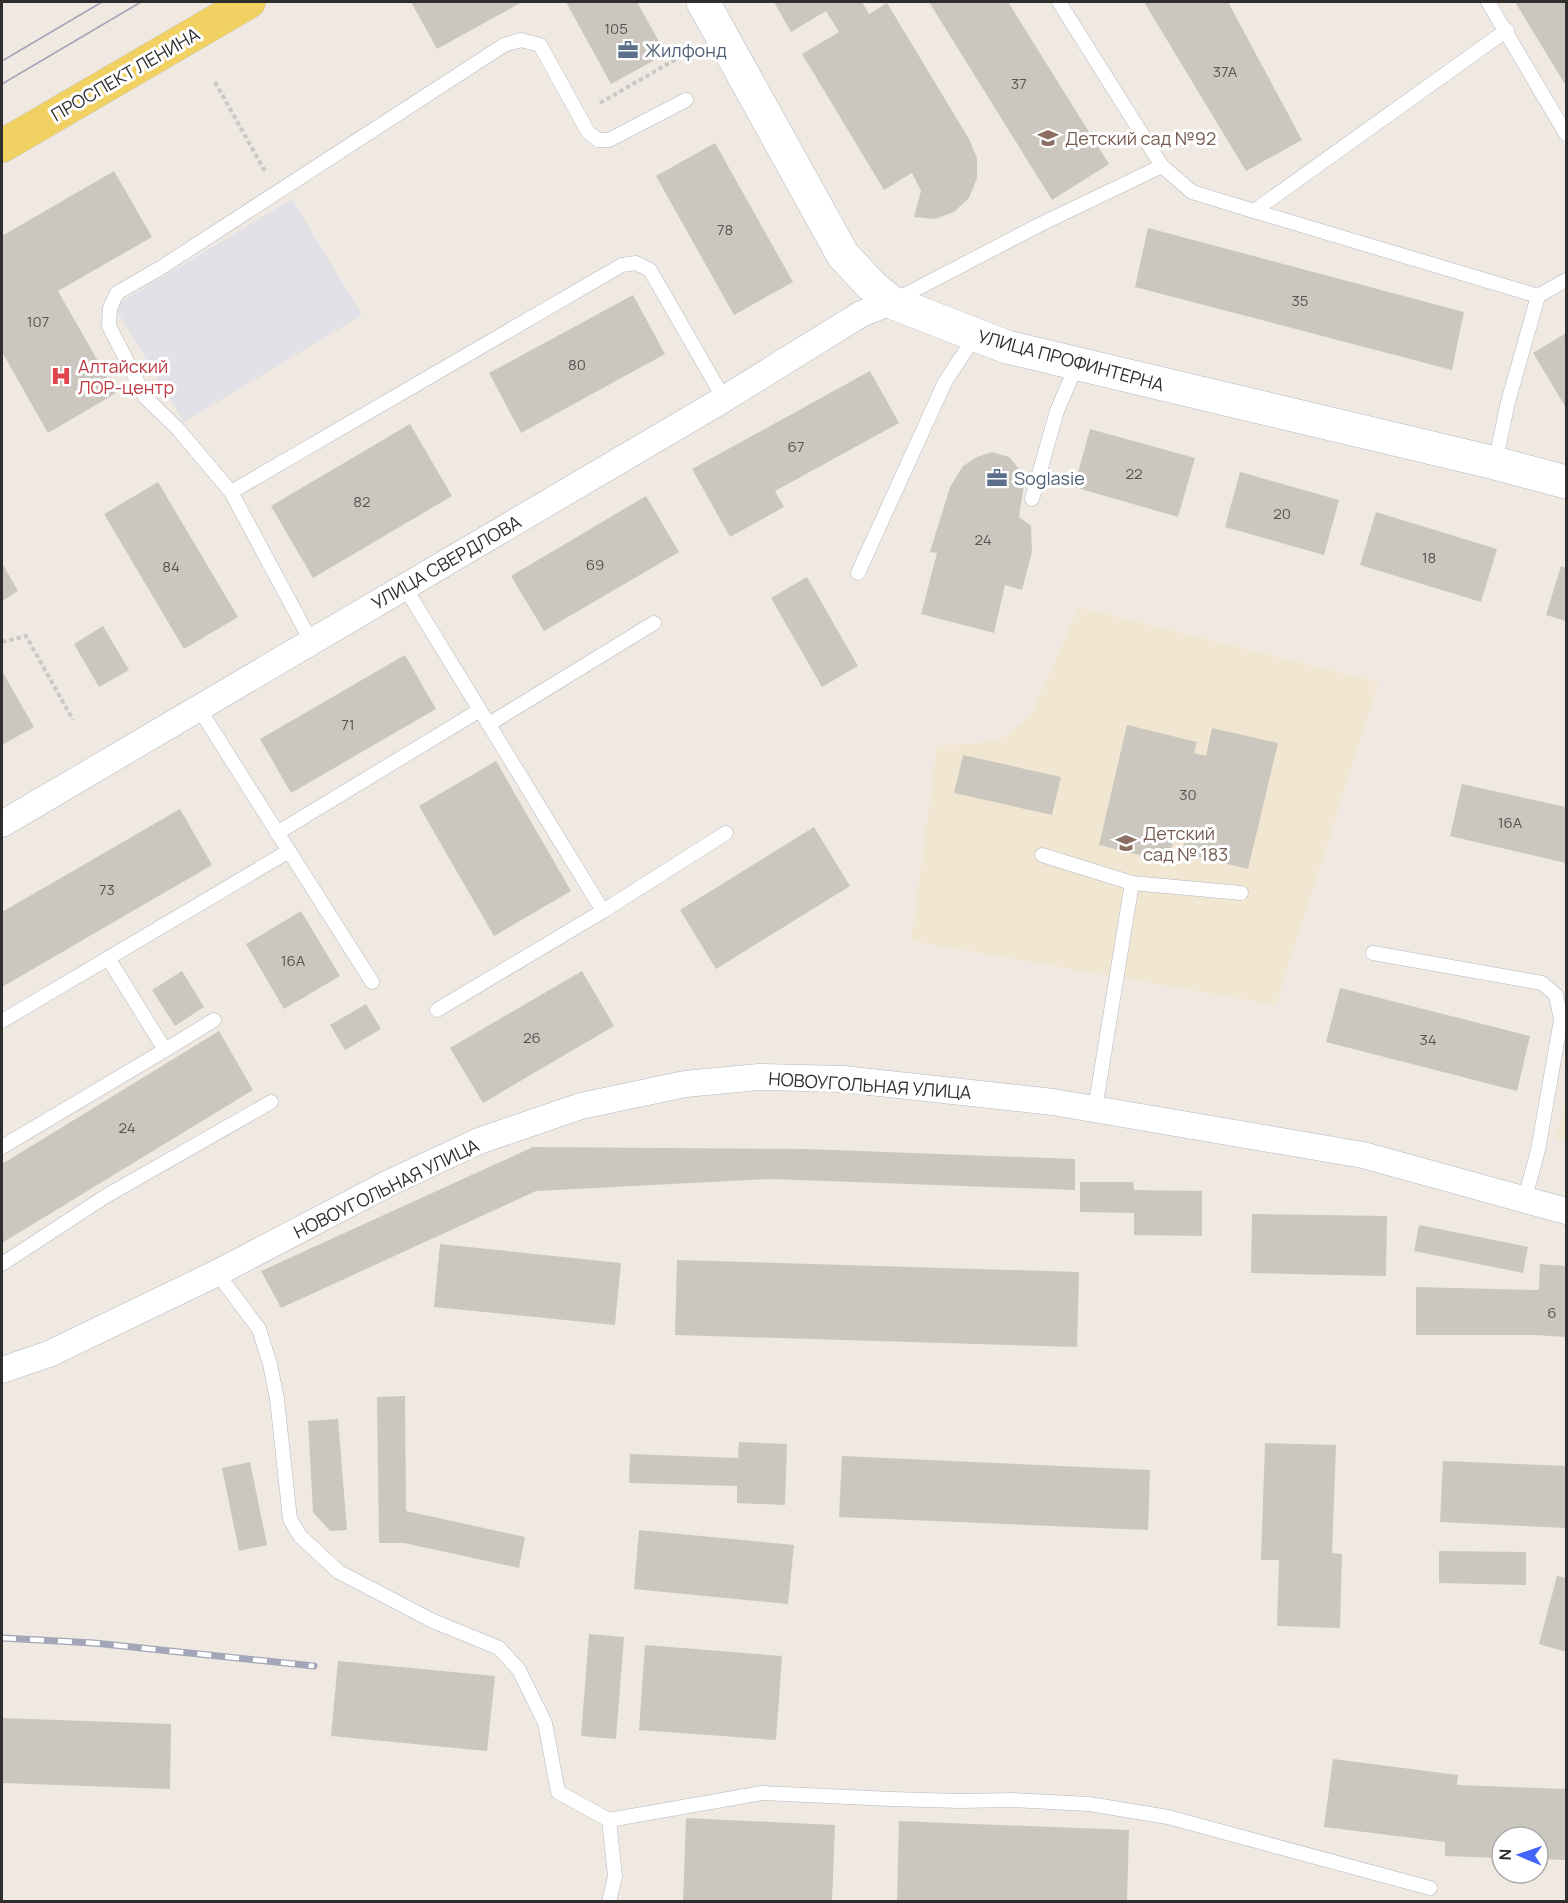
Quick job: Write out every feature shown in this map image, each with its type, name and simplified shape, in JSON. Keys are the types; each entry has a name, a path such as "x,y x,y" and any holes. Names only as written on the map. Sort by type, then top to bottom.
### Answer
{"main road":[{"name":"ПРОСПЕКТ ЛЕНИНА","path":"2,146 249,2"}],"street":[{"name":"УЛИЦА ПРОФИНТЕРНА","path":"703,2 843,255 871,285 891,302 1007,348 1495,463 1566,482"},
{"name":"УЛИЦА СВЕРДЛОВА","path":"2,824 724,399 861,314 891,302"},
{"name":"НОВОУГОЛЬНАЯ УЛИЦА","path":"2,1370 49,1354 218,1273 389,1184 479,1141 581,1106 685,1084 759,1077 843,1079 1053,1102 1363,1155 1566,1211"}],"lane":[{"path":"1059,2 1162,166 1192,192 1538,296"},
{"path":"1488,2 1507,30 1566,134"},
{"path":"1254,211 1507,30"},
{"path":"311,641 231,492 177,428 146,396 109,326 110,308 117,293 162,267 504,45 520,40 540,45 588,132 598,140 609,141 686,100"},
{"path":"891,302 1041,224 1162,166"},
{"path":"231,492 622,265 636,263 650,270 724,399"},
{"path":"1495,463 1508,402 1538,296 1566,279"},
{"path":"858,573 945,382 975,336"},
{"path":"1032,499 1057,411 1077,364"},
{"path":"405,586 603,911"},
{"path":"489,724 654,623"},
{"path":"198,707 372,982"},
{"path":"277,833 480,710"},
{"path":"437,1010 603,911 726,833"},
{"path":"2,1021 289,851"},
{"path":"1042,855 1132,883 1241,893"},
{"path":"1095,1109 1132,883"},
{"path":"1373,953 1542,983 1556,995 1561,1020 1538,1150 1525,1198"},
{"path":"108,958 165,1050"},
{"path":"2,1147 214,1020"},
{"path":"2,1264 106,1196 271,1102"},
{"path":"218,1273 259,1329 270,1364 278,1398 290,1519 300,1536 339,1572 433,1621 499,1648 519,1670 545,1723 558,1792 609,1820 762,1793 1089,1804 1168,1817 1430,1888"},
{"path":"609,1820 615,1876 609,1902"}],"path":[{"path":"578,115 685,54"},
{"path":"215,82 277,192"},
{"path":"2,642 26,636 73,720"}],"shaded area":[{"path":"292,199 362,315 184,422 114,306"},
{"name":"Детский сад № 183","path":"1079,607 1379,682 1276,1005 911,941 937,746 998,741 1031,715"},
{"path":"1566,1095 1566,1142 1556,1139"}],"building":[{"path":"411,2 522,2 437,49"},
{"path":"566,2 637,2 666,54 611,84"},
{"path":"774,2 862,2 869,14 887,3 969,139 977,158 977,178 969,198 954,212 935,219 914,217 921,191 912,173 884,190 802,54 839,32 826,11 791,32"},
{"path":"929,2 1008,2 1109,164 1052,200"},
{"path":"1144,2 1228,2 1302,140 1246,171"},
{"path":"1515,2 1566,2 1566,86"},
{"path":"715,143 793,282 734,315 656,176"},
{"path":"114,171 152,237 58,291 116,393 48,433 2,352 2,236"},
{"path":"1148,228 1464,312 1452,370 1135,287"},
{"path":"633,295 665,354 521,433 489,373"},
{"path":"1566,333 1566,405 1565,406 1533,353"},
{"path":"870,371 899,423 775,491 784,507 730,537 692,469"},
{"path":"410,424 452,496 313,578 271,506"},
{"path":"1090,429 1195,458 1178,517 1074,487"},
{"path":"992,452 1009,457 1019,469 1024,484 1019,517 1031,526 1032,552 1022,590 1005,585 994,633 921,614 937,553 930,552 950,487 963,466 977,457"},
{"path":"1240,472 1339,500 1324,555 1225,527"},
{"path":"158,482 238,617 184,649 104,514"},
{"path":"646,496 679,552 544,631 511,576"},
{"path":"1376,512 1497,549 1481,602 1360,565"},
{"path":"2,563 18,591 2,601"},
{"path":"1561,566 1566,568 1566,621 1546,615"},
{"path":"807,577 858,666 822,687 771,598"},
{"path":"103,626 129,670 99,687 74,644"},
{"path":"405,655 436,709 291,793 260,739"},
{"path":"2,671 34,727 2,745"},
{"path":"1127,725 1197,742 1194,753 1206,756 1212,728 1278,743 1248,869 1182,853 1186,836 1175,833 1168,862 1099,845"},
{"path":"963,755 1061,777 1052,815 954,793"},
{"path":"496,761 571,891 494,936 419,806"},
{"path":"1462,784 1566,807 1566,863 1450,836"},
{"path":"180,809 212,865 2,987 2,912"},
{"path":"814,827 850,886 716,969 680,910"},
{"path":"301,911 340,976 284,1009 246,944"},
{"path":"182,971 204,1007 175,1026 152,990"},
{"path":"582,971 614,1026 483,1103 450,1048"},
{"path":"1340,988 1530,1036 1517,1091 1326,1042"},
{"path":"366,1004 381,1029 345,1050 330,1025"},
{"path":"219,1031 253,1090 2,1243 2,1164"},
{"path":"533,1147 806,1149 1075,1159 1075,1190 771,1179 536,1191 281,1308 261,1271"},
{"path":"1080,1182 1133,1182 1134,1190 1202,1191 1202,1236 1134,1235 1134,1213 1080,1212"},
{"path":"1252,1214 1387,1216 1386,1276 1251,1273"},
{"path":"1419,1225 1528,1247 1523,1273 1414,1251"},
{"path":"440,1244 621,1263 615,1325 434,1307"},
{"path":"677,1260 1079,1272 1077,1347 675,1335"},
{"path":"1540,1264 1566,1266 1566,1337 1416,1335 1416,1287 1539,1290"},
{"path":"405,1396 406,1511 525,1537 519,1568 404,1543 379,1543 377,1397"},
{"path":"338,1419 347,1530 330,1531 313,1512 308,1421"},
{"path":"739,1442 787,1444 785,1505 737,1503 737,1486 629,1483 630,1454 738,1458"},
{"path":"1265,1443 1336,1445 1332,1553 1342,1554 1340,1628 1277,1626 1279,1560 1261,1560"},
{"path":"842,1456 1150,1470 1148,1530 839,1517"},
{"path":"1443,1461 1566,1466 1566,1528 1440,1522"},
{"path":"250,1462 267,1545 239,1551 222,1468"},
{"path":"639,1530 794,1545 788,1604 634,1589"},
{"path":"1439,1551 1526,1552 1526,1585 1439,1583"},
{"path":"1557,1576 1566,1578 1566,1652 1539,1644"},
{"path":"589,1634 624,1637 616,1739 581,1736"},
{"path":"645,1645 782,1656 776,1740 639,1730"},
{"path":"338,1661 495,1676 487,1751 331,1736"},
{"path":"2,1718 171,1724 170,1789 2,1783"},
{"path":"1333,1759 1458,1775 1457,1785 1566,1789 1566,1860 1550,1859 1550,1825 1490,1825 1490,1858 1445,1856 1445,1842 1324,1827"},
{"path":"686,1818 835,1825 832,1902 683,1902"},
{"path":"899,1821 1129,1830 1127,1902 897,1902"}],"tram line":[{"path":"2,61 102,2"},
{"path":"2,84 141,2"}],"railway":[{"path":"2,1638 94,1643 314,1666"}],"place":[{"name":"Жилфонд","path":"628,50"},
{"name":"Детский сад №92","path":"1048,138"},
{"name":"Алтайский ЛОР-центр","path":"61,376"},
{"name":"Soglasie","path":"997,478"},
{"name":"Детский сад № 183","path":"1126,843"}]}
